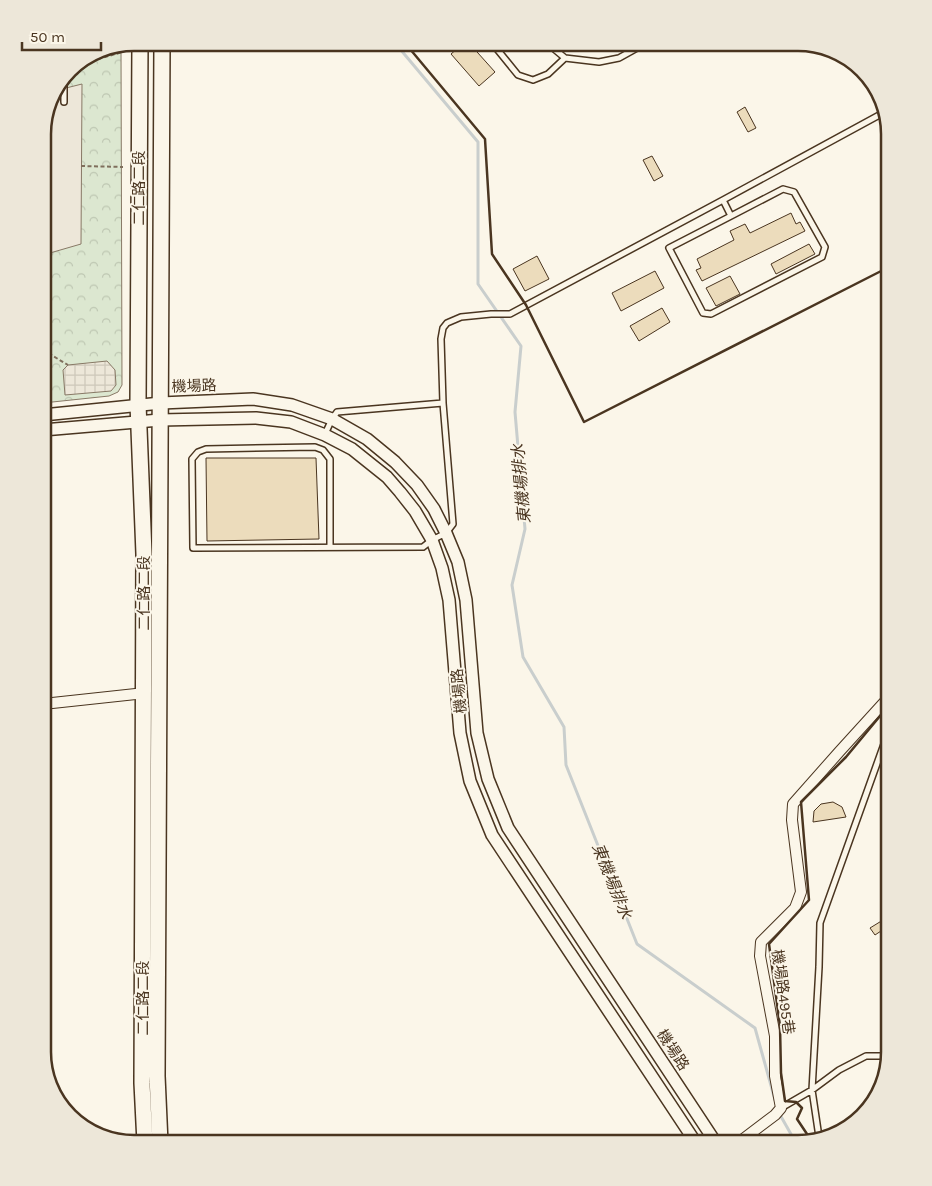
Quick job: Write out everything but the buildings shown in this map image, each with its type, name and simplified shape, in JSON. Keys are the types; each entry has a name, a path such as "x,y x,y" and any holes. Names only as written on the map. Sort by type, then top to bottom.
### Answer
{"main road":[{"name":"二仁路二段","path":"140,51 138,421 144,554 145,693 142,1082 145,1135"},
{"name":"二仁路二段","path":"160,1135 157,1076 162,51"}],"street":[{"name":"機場路","path":"51,414 161,403 253,400 292,405 332,419 367,438 417,484 434,509 458,562 466,600 477,733 488,779 508,828 710,1135"},
{"name":"機場路","path":"51,429 160,420 256,418 291,422 325,435 352,449 387,477 415,511 432,540 442,568 449,600 460,733 470,781 492,835 690,1135"},
{"path":"51,703 145,693"},
{"name":"機場路495巷","path":"778,1112 775,1076 775,1036 760,956 761,942 795,908 801,892 792,820 793,804 838,752 881,707"},
{"path":"749,1135 778,1112"}],"lane":[{"path":"498,51 518,75 532,80 548,74 565,58"},
{"path":"557,51 565,58 599,62 619,58 632,51"},
{"path":"64,90 64,102"},
{"path":"330,547 330,459 323,450 315,447 206,449 198,452 192,459 193,548 330,547 423,546 446,533 453,524 443,403 441,339 443,328 447,323 461,317 510,314 878,116"},
{"path":"783,190 794,192 825,246 822,257 711,314 703,313 669,248 731,216 783,190"},
{"path":"724,200 731,216"},
{"path":"325,435 337,412 443,403"},
{"path":"818,1132 812,1090 820,923 881,755"},
{"path":"778,1112 839,1070 866,1056 881,1056"}],"path":[{"path":"102,58 121,53"},
{"path":"81,166 123,167"},
{"path":"51,355 68,365"}],"green space":[{"path":"121,53 122,385 118,392 109,396 51,402 51,129 58,102 65,88 76,76 88,65 102,58"}],"shaded area":[{"path":"82,84 81,244 51,253 51,129 58,102 65,88"},
{"path":"107,361 115,370 116,385 111,391 65,395 63,370 68,365"}],"waterway":[{"name":"東機場排水","path":"402,51 478,142 478,284 521,346 515,412 525,529 512,585 523,657 564,727 566,765 637,944 755,1028 775,1100"},
{"name":"東機場排水","path":"779,1113 791,1135"}],"wall":[{"path":"412,51 485,139 492,254 526,305 584,422 881,271"},
{"path":"807,1134 797,1119 802,1108 796,1102 785,1101 781,1073 780,1026 769,944 809,900 801,802 846,757 881,715"}]}
